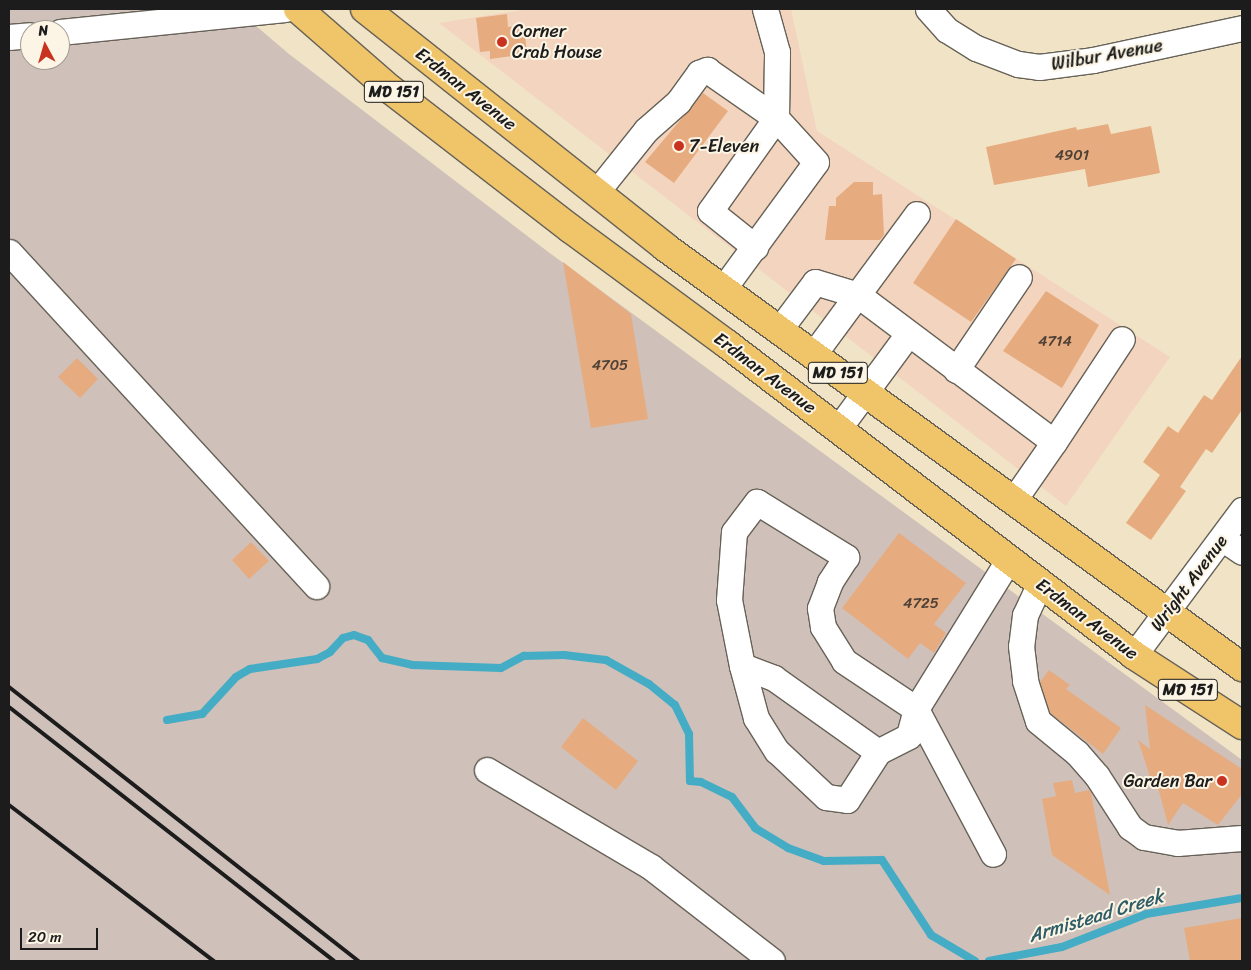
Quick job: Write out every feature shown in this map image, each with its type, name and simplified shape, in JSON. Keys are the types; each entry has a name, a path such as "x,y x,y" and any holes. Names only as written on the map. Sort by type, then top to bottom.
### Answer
{"main road":[{"name":"Erdman Avenue","path":"298,9 391,90 464,148 838,429 1134,655 1242,725"},
{"name":"Erdman Avenue","path":"365,9 598,190 665,247 1242,667"}],"street":[{"path":"70,30 148,16 285,9"},
{"path":"755,247 710,211 776,118 777,52 765,9"},
{"name":"Wilbur Avenue","path":"928,9 947,30 976,48 1018,64 1039,67 1093,60 1242,28"},
{"path":"598,190 646,130 678,102 699,73 707,70 776,118 816,162 723,289"},
{"path":"813,355 918,214"},
{"path":"9,252 316,586"},
{"path":"956,370 1020,277"},
{"path":"779,330 815,282 858,295 1054,442"},
{"path":"838,429 908,334"},
{"path":"1013,501 1122,339"},
{"path":"993,854 916,709 844,661 823,627 820,608 830,582 846,557 757,502 734,532 729,600 742,666 756,718 777,752 826,797 847,800 878,752 909,736 916,709 1009,559"},
{"name":"Wright Avenue","path":"1134,655 1165,612 1232,545 1242,510"},
{"path":"1040,584 1025,615 1020,646 1025,681 1038,721 1082,759 1097,776 1130,827 1144,837 1185,843 1242,838"},
{"path":"742,666 774,678 878,752"},
{"path":"488,770 651,867 772,961"}],"shaded area":[{"path":"9,9 236,9 289,54 547,251 1242,760 1242,961 9,961"},
{"path":"528,9 791,9 817,131 1170,357 1066,506 439,23"}],"building":[{"name":"Corner Crab House","path":"507,14 508,27 524,25 527,54 490,59 490,51 480,52 476,18"},
{"name":"7-Eleven","path":"703,93 728,111 674,183 645,162"},
{"path":"1108,124 1111,134 1151,126 1160,173 1088,187 1085,169 994,185 986,147 1076,127 1077,130"},
{"path":"854,182 873,182 873,195 882,194 884,235 880,240 825,240 829,206 836,206 836,198"},
{"path":"956,219 1016,259 971,322 913,283"},
{"path":"563,262 631,314 648,419 591,428"},
{"path":"1046,291 1099,325 1062,388 1003,351"},
{"path":"1242,356 1242,410 1212,453 1206,449 1180,487 1186,491 1151,540 1126,523 1160,475 1143,462 1168,426 1178,433 1204,395 1212,400"},
{"path":"77,358 98,379 80,398 58,377"},
{"path":"899,533 966,583 934,624 946,633 934,653 920,643 908,659 842,608"},
{"path":"251,542 269,561 249,579 232,560"},
{"path":"1049,670 1070,685 1066,689 1121,728 1103,754 1050,713 1040,682"},
{"path":"1145,705 1242,769 1242,794 1218,825 1183,803 1168,825 1155,776 1150,777 1138,740 1150,749"},
{"path":"583,718 638,761 616,790 561,747"},
{"path":"1072,780 1075,793 1089,790 1091,793 1110,895 1052,855 1042,799 1056,796 1053,783"},
{"path":"1242,918 1242,961 1190,961 1184,928"}],"waterway":[{"name":"Armistead Creek","path":"167,720 202,714 236,677 250,669 317,659 330,652 343,638 354,635 368,640 382,658 412,665 501,668 524,656 564,655 606,660 649,684 675,705 689,734 690,781 701,782 732,797 755,828 788,848 824,861 882,860 931,935 975,961"},
{"name":"Armistead Creek","path":"989,961 1062,947 1146,914 1242,898"}],"railway":[{"path":"9,687 359,961"},
{"path":"9,707 334,961"},
{"path":"9,805 214,961"}],"place":[{"name":"Corner Crab House","path":"502,42"},
{"name":"7-Eleven","path":"679,146"},
{"name":"Garden Bar","path":"1222,781"}]}
